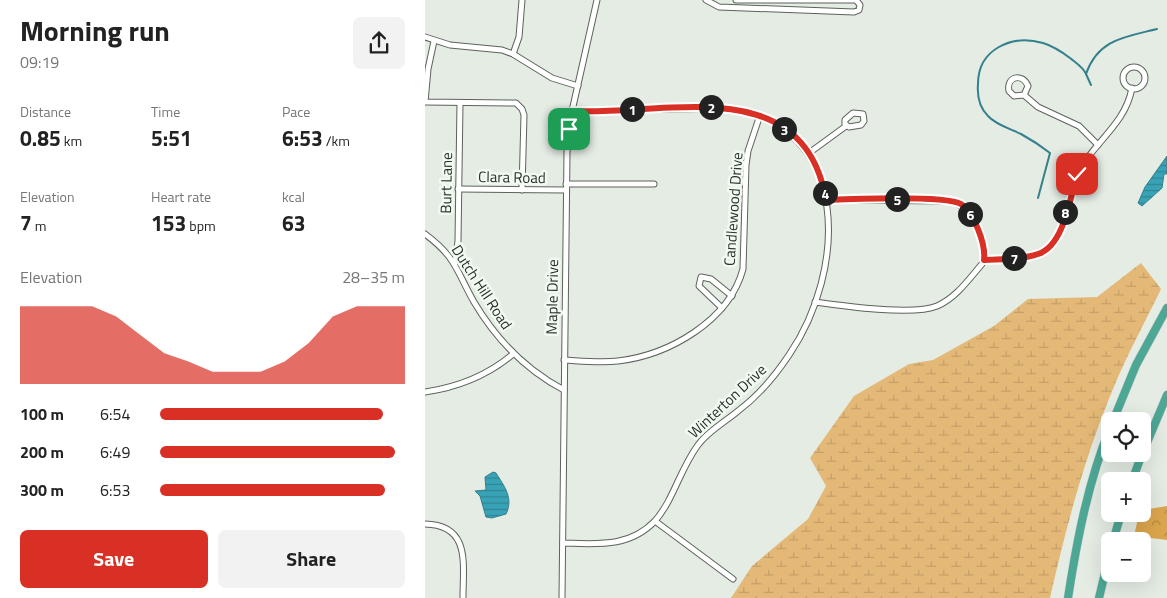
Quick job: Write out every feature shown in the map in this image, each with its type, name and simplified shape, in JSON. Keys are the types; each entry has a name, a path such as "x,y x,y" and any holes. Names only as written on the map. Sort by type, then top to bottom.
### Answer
{"highway":[{"path":"1117,412 1136,365 1167,308"},
{"path":"1151,432 1167,395"},
{"path":"1068,598 1083,516 1101,457"},
{"path":"1099,598 1103,582"}],"street":[{"path":"513,54 519,37 521,0"},
{"name":"Maple Drive","path":"562,598 567,152 573,111 597,0"},
{"path":"705,0 714,1 719,7 855,12 859,10 861,5 856,0 736,0"},
{"path":"760,0 760,8"},
{"path":"425,37 450,45 492,48 513,54 552,78 578,86"},
{"path":"434,41 427,69 425,102 506,102 516,103 522,109 524,115 522,190"},
{"path":"1129,68 1137,68 1143,72 1145,80 1141,86 1132,88 1125,83 1124,76 1129,68"},
{"path":"984,260 1038,254 1050,248 1061,233 1077,174 1129,105 1132,88"},
{"path":"1023,95 1038,106 1079,126 1098,145"},
{"name":"Burt Lane","path":"455,263 458,242 460,103"},
{"name":"Winterton Drive","path":"563,543 613,544 627,541 647,529 655,521 699,443 755,396 784,362 802,334 815,302 825,266 827,240 826,200 820,176 809,153 788,131 760,115 743,110 696,107 573,111"},
{"name":"Candlewood Drive","path":"564,360 616,361 655,353 692,332 722,308 732,296 743,268 748,151 760,115"},
{"path":"809,153 847,126"},
{"path":"566,184 654,184"},
{"name":"Clara Road","path":"458,189 566,190"},
{"path":"815,302 868,308 927,309 950,298 984,260 984,249 972,218 960,204 940,200 826,200"},
{"name":"Dutch Hill Road","path":"425,234 440,245 455,263 475,303 513,354 528,367 564,390"},
{"path":"722,308 699,286 701,277 705,276 711,279 732,296"},
{"path":"425,392 461,385 479,378 493,370 513,354"},
{"path":"655,521 733,580"},
{"path":"425,524 447,528 458,539 463,551 463,598"}],"green space":[{"path":"1141,263 1161,289 1118,376 1104,412 1101,412 1101,420 1070,518 1050,598 731,598 752,566 808,519 826,486 810,458 854,396 909,364 933,360 994,326 1028,299 1097,297"},
{"path":"1167,506 1167,540 1151,538 1151,532 1135,532 1137,522 1151,522 1151,509"}],"water":[{"path":"1167,156 1167,174 1164,174 1162,188 1142,206 1138,203 1145,187"},
{"path":"493,472 496,473 505,487 509,503 506,514 492,518 486,517 480,496 475,491 486,490 485,477"}],"waterway":[{"path":"1091,85 1086,74 1091,62 1105,46 1114,41 1157,29"},
{"path":"1038,198 1050,153 1025,136 995,122 985,113 979,97 980,72 990,53 999,47 1009,43 1031,41 1043,43 1057,49 1079,65 1086,74"}],"route":[{"path":"569,129 573,111 594,112 696,107 743,110 760,115 788,131 805,147 814,160 826,200 940,200 960,204 972,218 984,249 984,260 1038,254 1050,248 1061,233 1077,174"}]}
